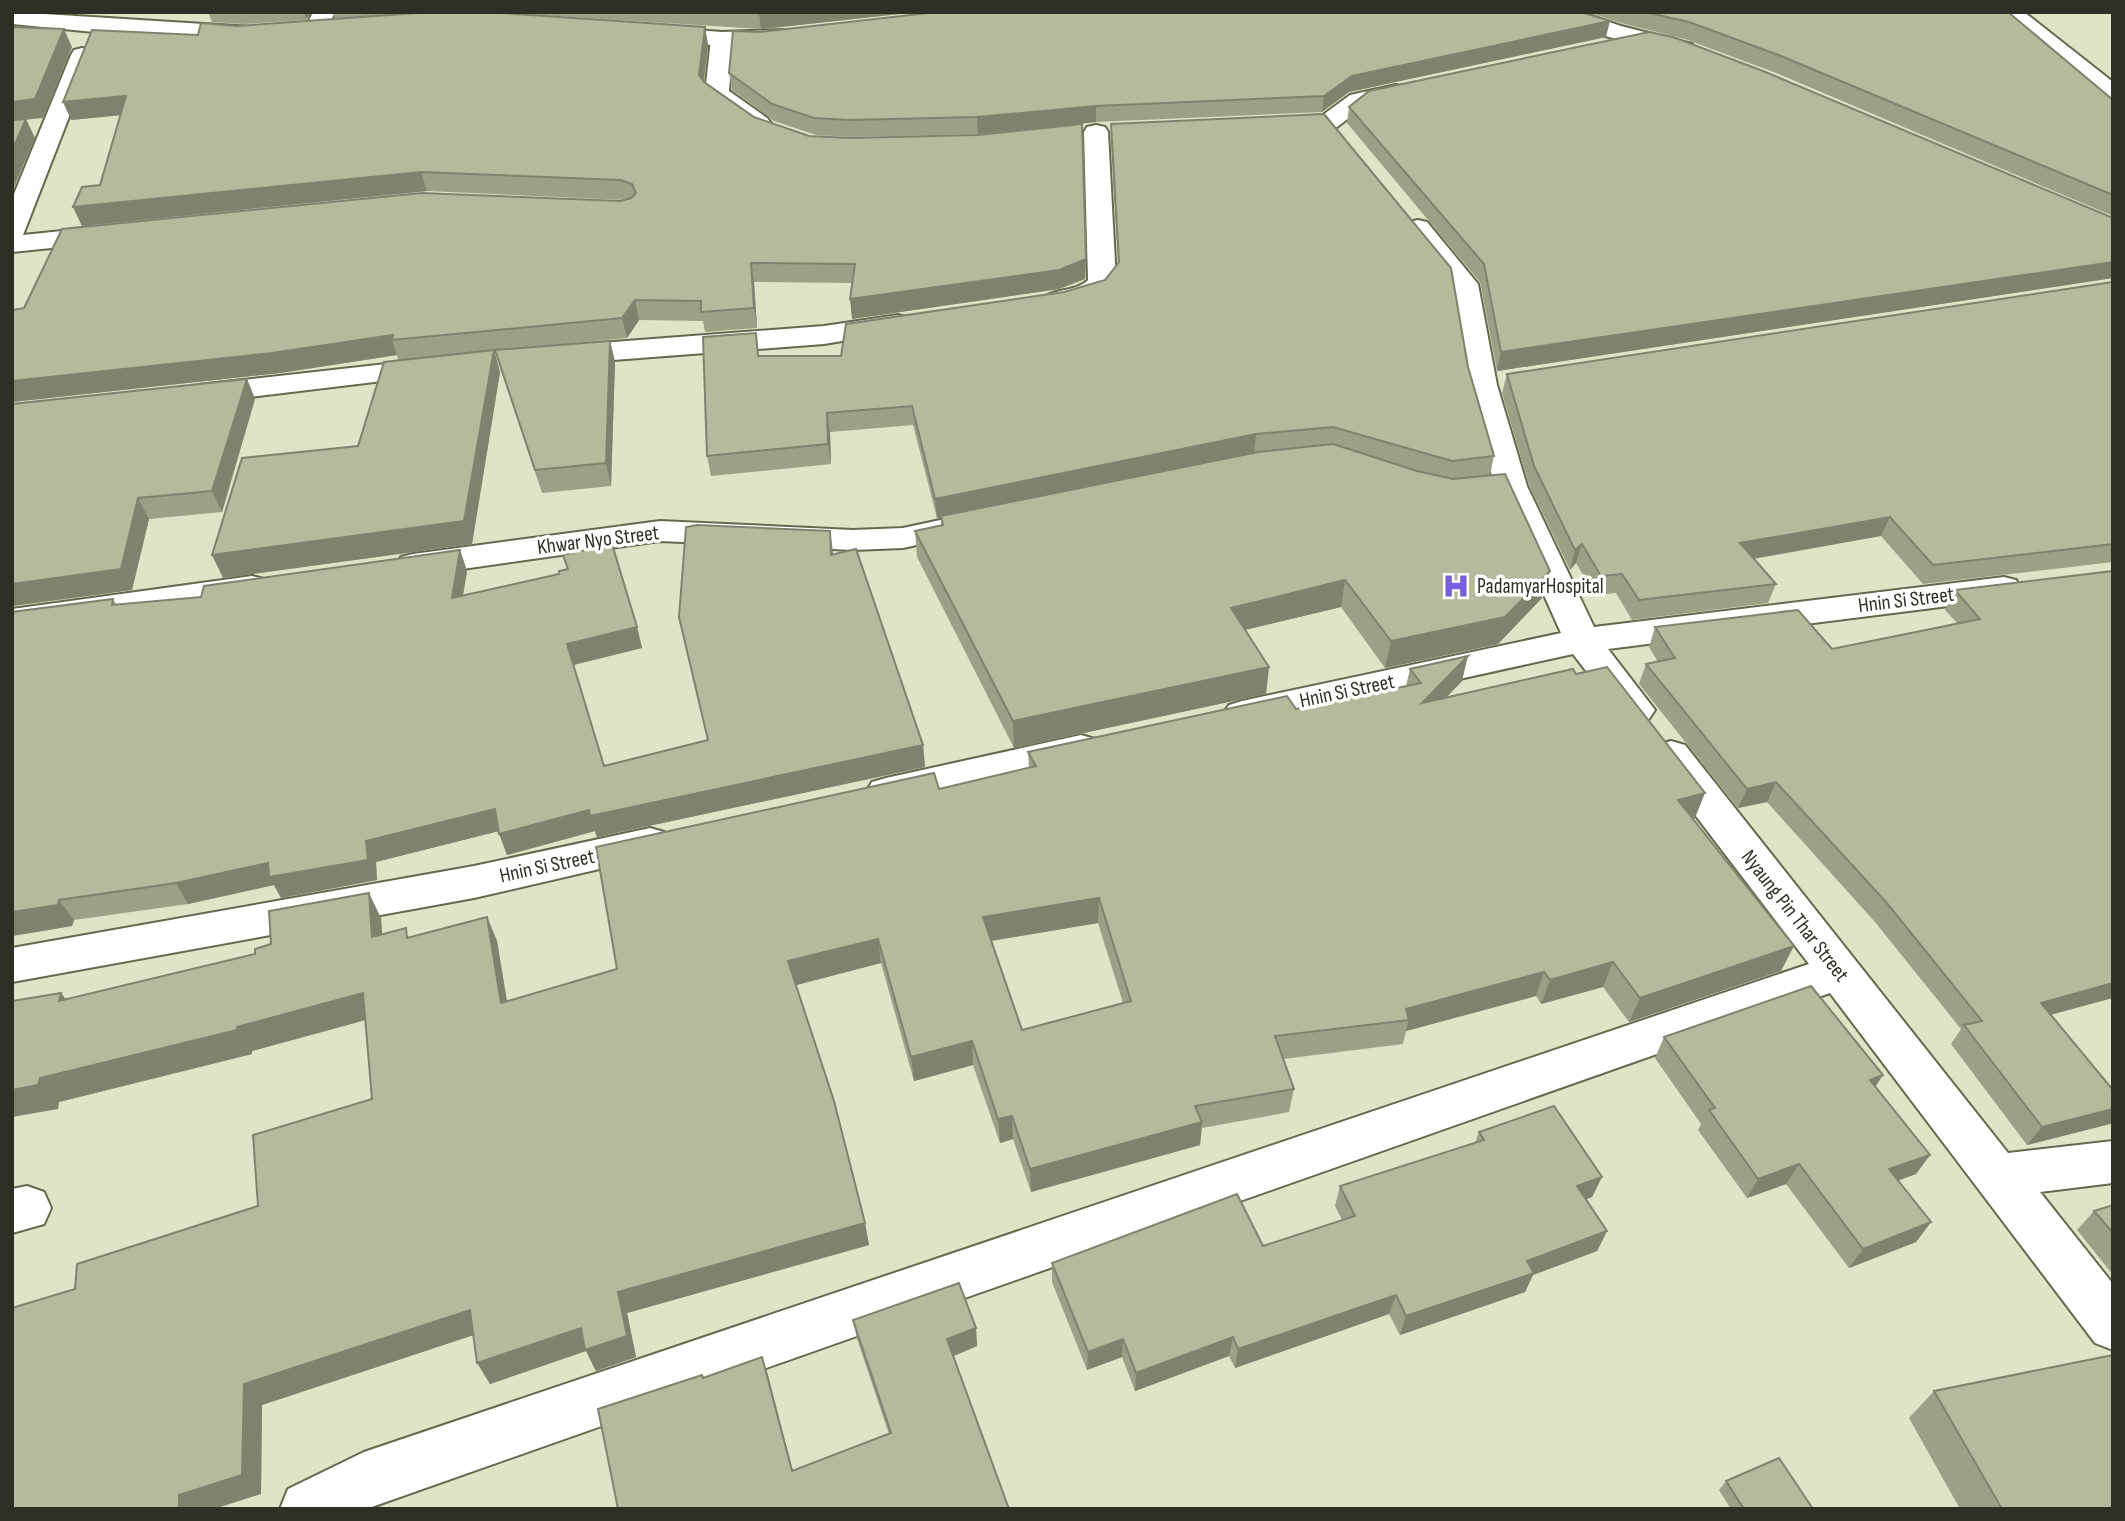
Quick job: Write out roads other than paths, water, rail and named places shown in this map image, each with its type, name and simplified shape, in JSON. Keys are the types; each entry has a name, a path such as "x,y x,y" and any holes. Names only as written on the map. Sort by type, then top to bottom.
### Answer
{"street":[{"path":"1568,15 1608,12"},
{"path":"2010,12 2113,93"},
{"path":"1568,15 1700,55"},
{"path":"12,18 94,26 267,33"},
{"path":"292,31 320,21 343,27"},
{"path":"12,232 44,127 94,26"},
{"path":"629,32 722,39 802,35"},
{"path":"1598,50 1648,38"},
{"path":"722,39 717,93 765,128 777,132"},
{"path":"1260,125 1337,132 1358,100 1412,89"},
{"path":"1023,306 1093,291 1102,281 1096,132"},
{"name":"Nyaung Pin Thar Street","path":"1405,213 1464,284 1496,383 1498,487 1582,640 2113,1325"},
{"path":"12,244 136,231"},
{"path":"535,357 824,335 930,320"},
{"path":"177,396 453,365"},
{"name":"Khwar Nyo Street","path":"384,569 660,531 853,540 904,538 998,518"},
{"path":"12,621 288,582"},
{"name":"Hnin Si Street","path":"1203,723 1582,640 2045,583"},
{"path":"852,799 1109,743"},
{"name":"Hnin Si Street","path":"12,965 474,882 690,835"},
{"path":"308,1509 364,1480 1838,972"},
{"path":"1996,1175 2113,1162"}],"place":[{"name":"PadamyarHospital","path":"1456,586"}]}
